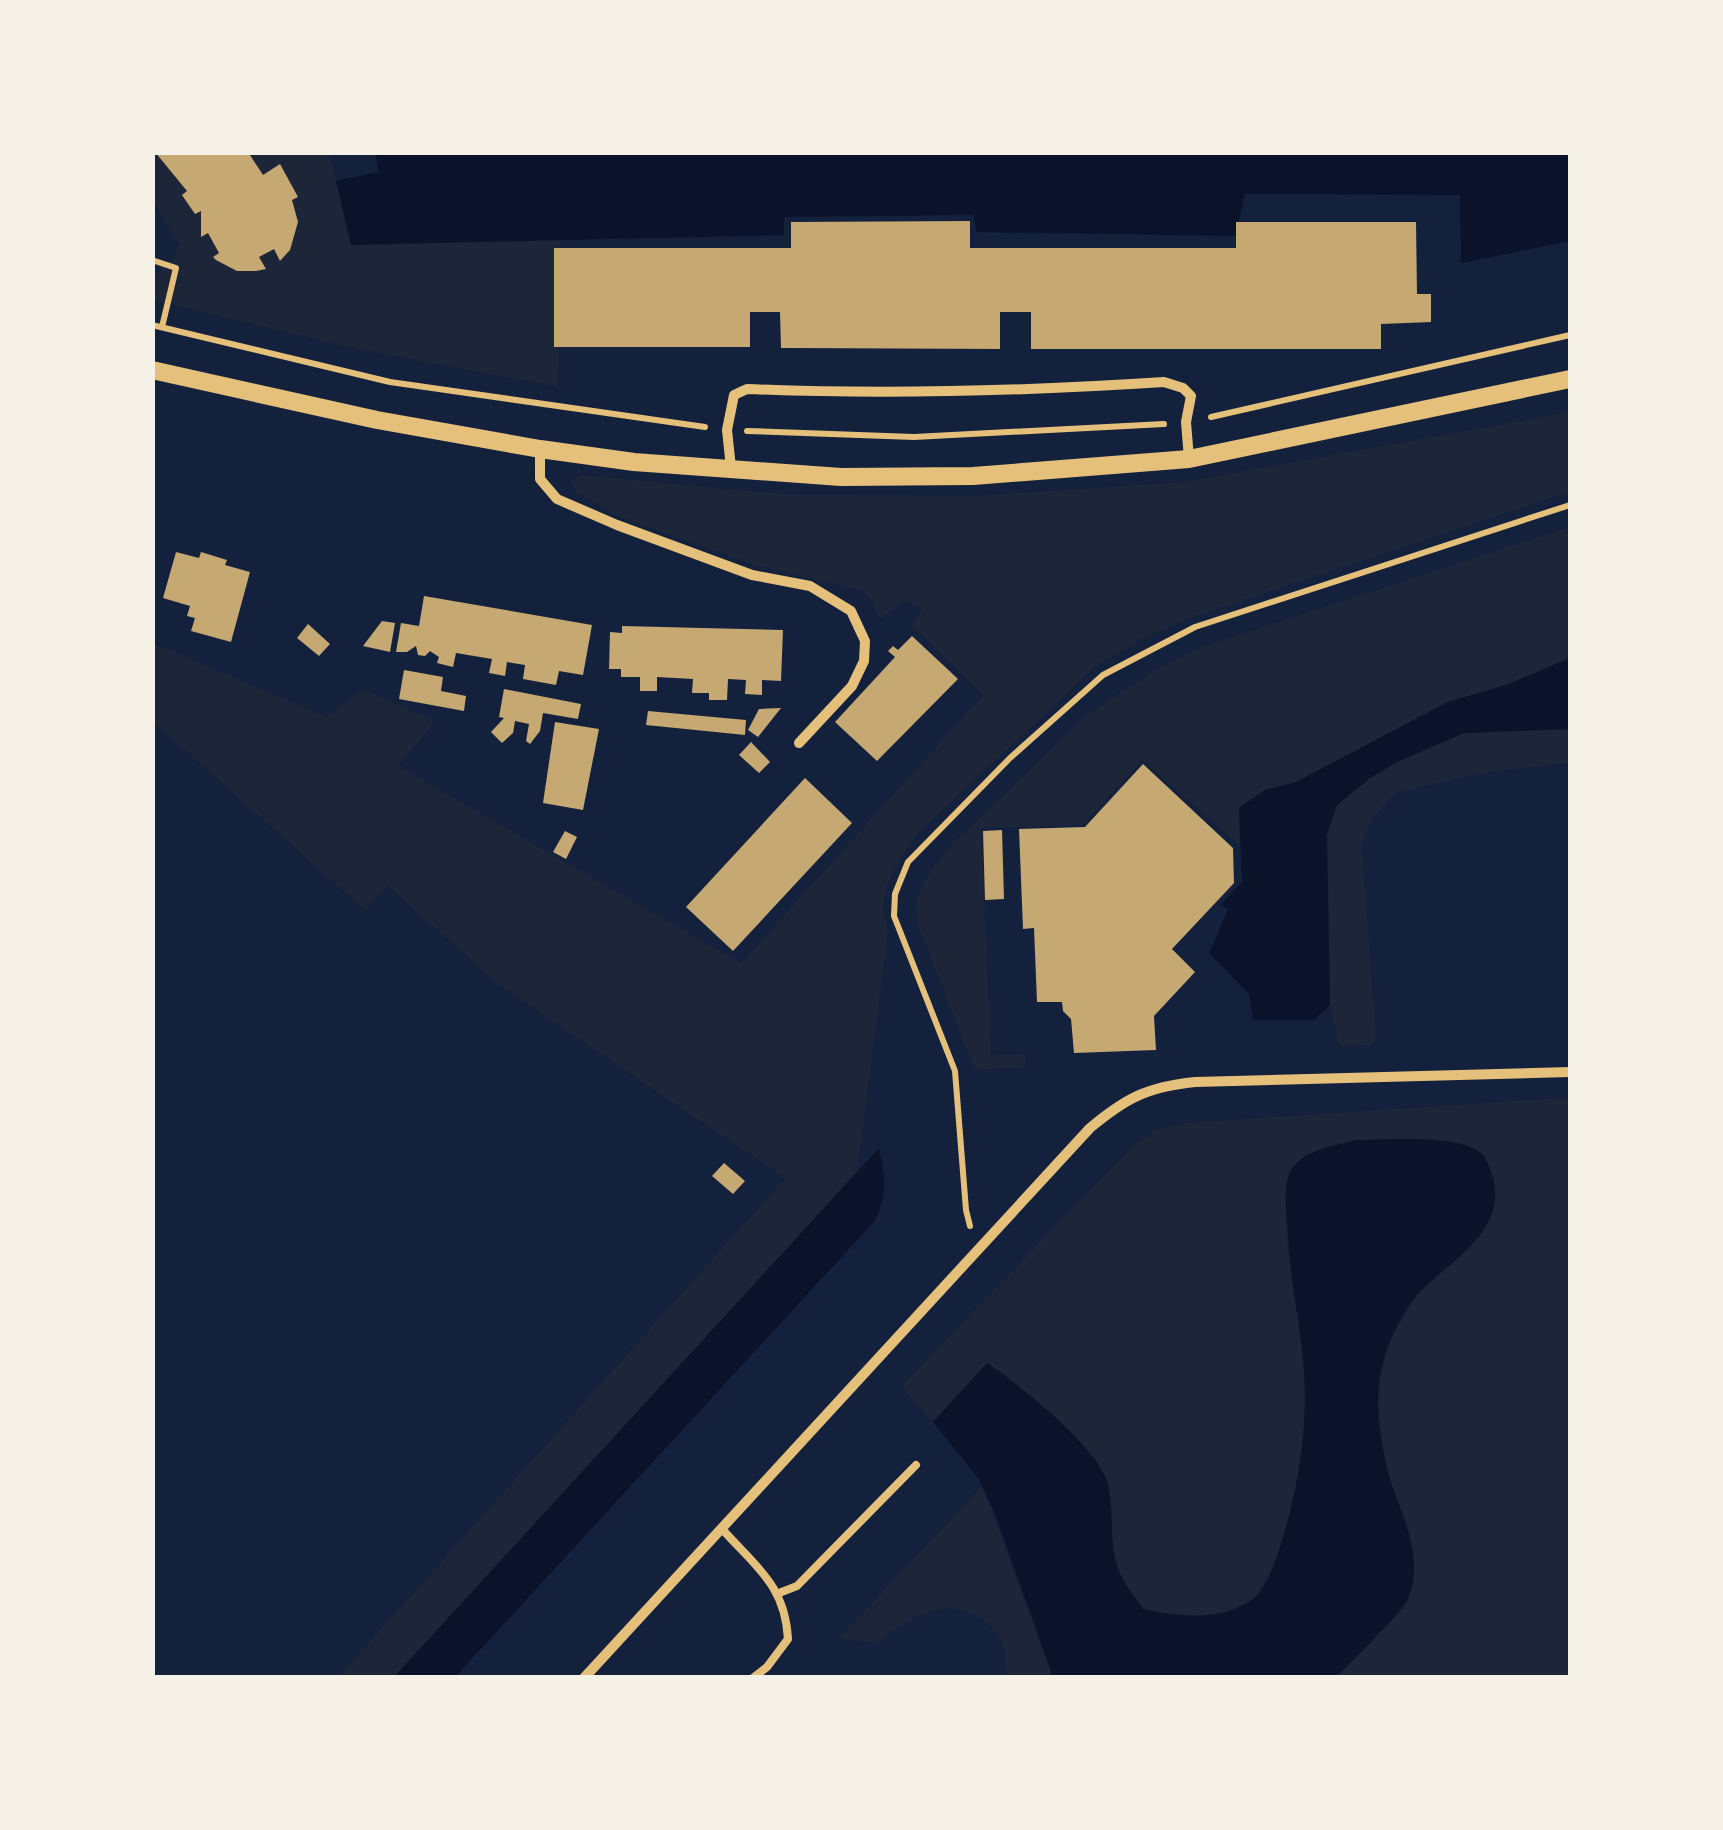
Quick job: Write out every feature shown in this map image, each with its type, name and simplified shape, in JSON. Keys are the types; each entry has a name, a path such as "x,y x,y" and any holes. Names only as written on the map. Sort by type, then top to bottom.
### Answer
{"street":[{"path":"152,370 377,420 540,450 634,462 841,476 973,476 1190,459 1570,379"},
{"path":"731,468 727,430 734,395 747,389 889,394 1019,392 1164,382 1184,388 1191,396 1186,422 1190,459"},
{"path":"540,450 540,479 557,498 693,554 752,574 810,586 851,610 865,641 864,661 852,686 799,743"},
{"path":"584,1678 1090,1128 1125,1099 1162,1085 1570,1072"}],"lane":[{"path":"779,1593 798,1586 916,1465"},
{"path":"723,1530 779,1593 786,1617 788,1639 767,1667 753,1678"}],"path":[{"path":"152,260 176,268 162,327"},
{"path":"976,1251 966,1210 955,1071 894,916 895,894 908,862 1010,758 1103,674 1195,627 1570,504"}],"shaded area":[{"path":"375,152 1570,152 1570,241 1461,263 1460,195 1245,194 1235,236 976,232 974,215 784,217 784,235 351,245 336,181 379,172"},
{"path":"153,153 329,153 352,244 560,240 558,387 358,349 153,300 153,274 171,261 179,244 153,202"},
{"path":"1570,412 1570,492 1191,617 1142,639 1097,665 917,834 886,888 883,909 888,931 857,1172 394,1677 338,1677 785,1178 499,985 388,886 365,910 153,722 153,643 326,717 363,689 435,721 398,766 741,963 983,695 911,625 923,608 905,600 879,620 873,602 860,590 758,566 617,516 574,490 571,481 580,475 783,494 975,496 1183,482"},
{"path":"1570,527 1570,658 1506,685 1448,702 1296,782 1265,790 1239,808 1239,844 1142,760 1083,825 981,828 991,1055 1025,1054 1025,1067 975,1070 918,925 916,904 924,880 951,845 1087,715 1160,667 1202,647"},
{"path":"1570,658 1570,729 1464,733 1399,761 1337,805 1327,834 1330,1005 1314,1020 1253,1020 1249,994 1209,953 1228,910 1221,904 1242,882 1239,808 1265,790 1296,782 1448,702 1506,685"},
{"path":"1570,729 1570,763 1487,772 1397,792 1374,816 1361,846 1376,1033 1373,1045 1339,1046 1330,1005 1327,834 1337,805 1399,760 1464,733"},
{"path":"1570,1099 1570,1677 1336,1677 1407,1601 1410,1533 1387,1470 1379,1419 1380,1377 1391,1338 1417,1295 1473,1246 1293,1168 1288,1193 1288,1243 1304,1372 1305,1424 1299,1479 1287,1531 1266,1579 1254,1598 1229,1611 1200,1616 1143,1609 1118,1568 1108,1486 1097,1462 1035,1399 1001,1373 987,1364 933,1422 901,1386 1132,1147 1156,1130 1186,1123"},
{"path":"1355,1140 1440,1140 1472,1147 1486,1160 1495,1195 1484,1229 1410,1304 1393,1334 1382,1366 1378,1399 1382,1446 1414,1565 1408,1599 1336,1677 1053,1677 979,1479 933,1422 987,1363 1052,1415 1097,1462 1108,1486 1118,1568 1143,1609 1170,1614 1215,1614 1254,1598 1267,1580 1281,1544 1303,1437 1304,1371 1289,1252 1287,1182 1293,1167 1306,1156"},
{"path":"879,1148 884,1187 872,1224 455,1677 394,1677"},
{"path":"982,1486 1053,1677 1004,1677 1004,1649 991,1626 968,1612 954,1609 921,1614 875,1643 839,1638"}],"building":[{"path":"155,152 248,152 263,175 280,164 298,197 292,200 298,222 290,250 280,261 274,249 259,257 266,269 256,271 237,271 216,260 213,257 219,253 208,233 201,237 201,211 195,214 182,195 187,191"},
{"path":"970,221 970,248 1236,248 1236,222 1416,222 1417,294 1431,294 1431,322 1381,324 1381,349 1031,349 1031,312 1000,312 1000,349 781,348 780,312 750,312 750,347 554,347 554,248 791,248 791,222"},
{"path":"176,552 199,558 201,552 250,572 231,642 191,631 195,618 187,616 190,606 163,598"},
{"path":"424,596 592,625 583,675 559,671 556,685 523,679 525,665 507,662 505,676 489,673 492,659 456,653 453,667 437,663 439,657 430,651 425,656 418,655 416,646 407,652 396,652 401,623 419,626"},
{"path":"382,621 395,623 390,652 363,646"},
{"path":"308,624 330,644 319,656 297,638"},
{"path":"622,626 783,630 781,681 762,680 762,695 745,694 746,680 728,679 727,700 709,700 709,693 692,693 693,679 657,677 657,691 640,691 640,677 621,677 621,669 609,669 610,632 622,633"},
{"path":"912,636 958,679 877,761 835,722 895,657 888,651 893,646 898,650"},
{"path":"404,670 443,677 441,691 466,696 464,711 399,699"},
{"path":"504,689 581,704 578,719 543,713 540,731 530,744 526,741 529,724 515,721 513,733 502,743 491,732 504,718 499,717"},
{"path":"781,708 758,737 748,730 759,709"},
{"path":"648,711 746,720 745,735 646,725"},
{"path":"555,722 599,729 583,810 543,803"},
{"path":"751,742 770,762 759,773 739,755"},
{"path":"1143,764 1233,848 1234,883 1172,949 1195,972 1154,1016 1156,1050 1074,1053 1071,1019 1063,1011 1062,1002 1037,1002 1034,928 1023,929 1019,829 1085,827"},
{"path":"805,778 852,823 733,951 686,907"},
{"path":"1002,830 1004,899 985,900 983,831"},
{"path":"565,831 577,837 566,859 553,852"},
{"path":"724,1163 745,1181 733,1194 712,1176"}]}
